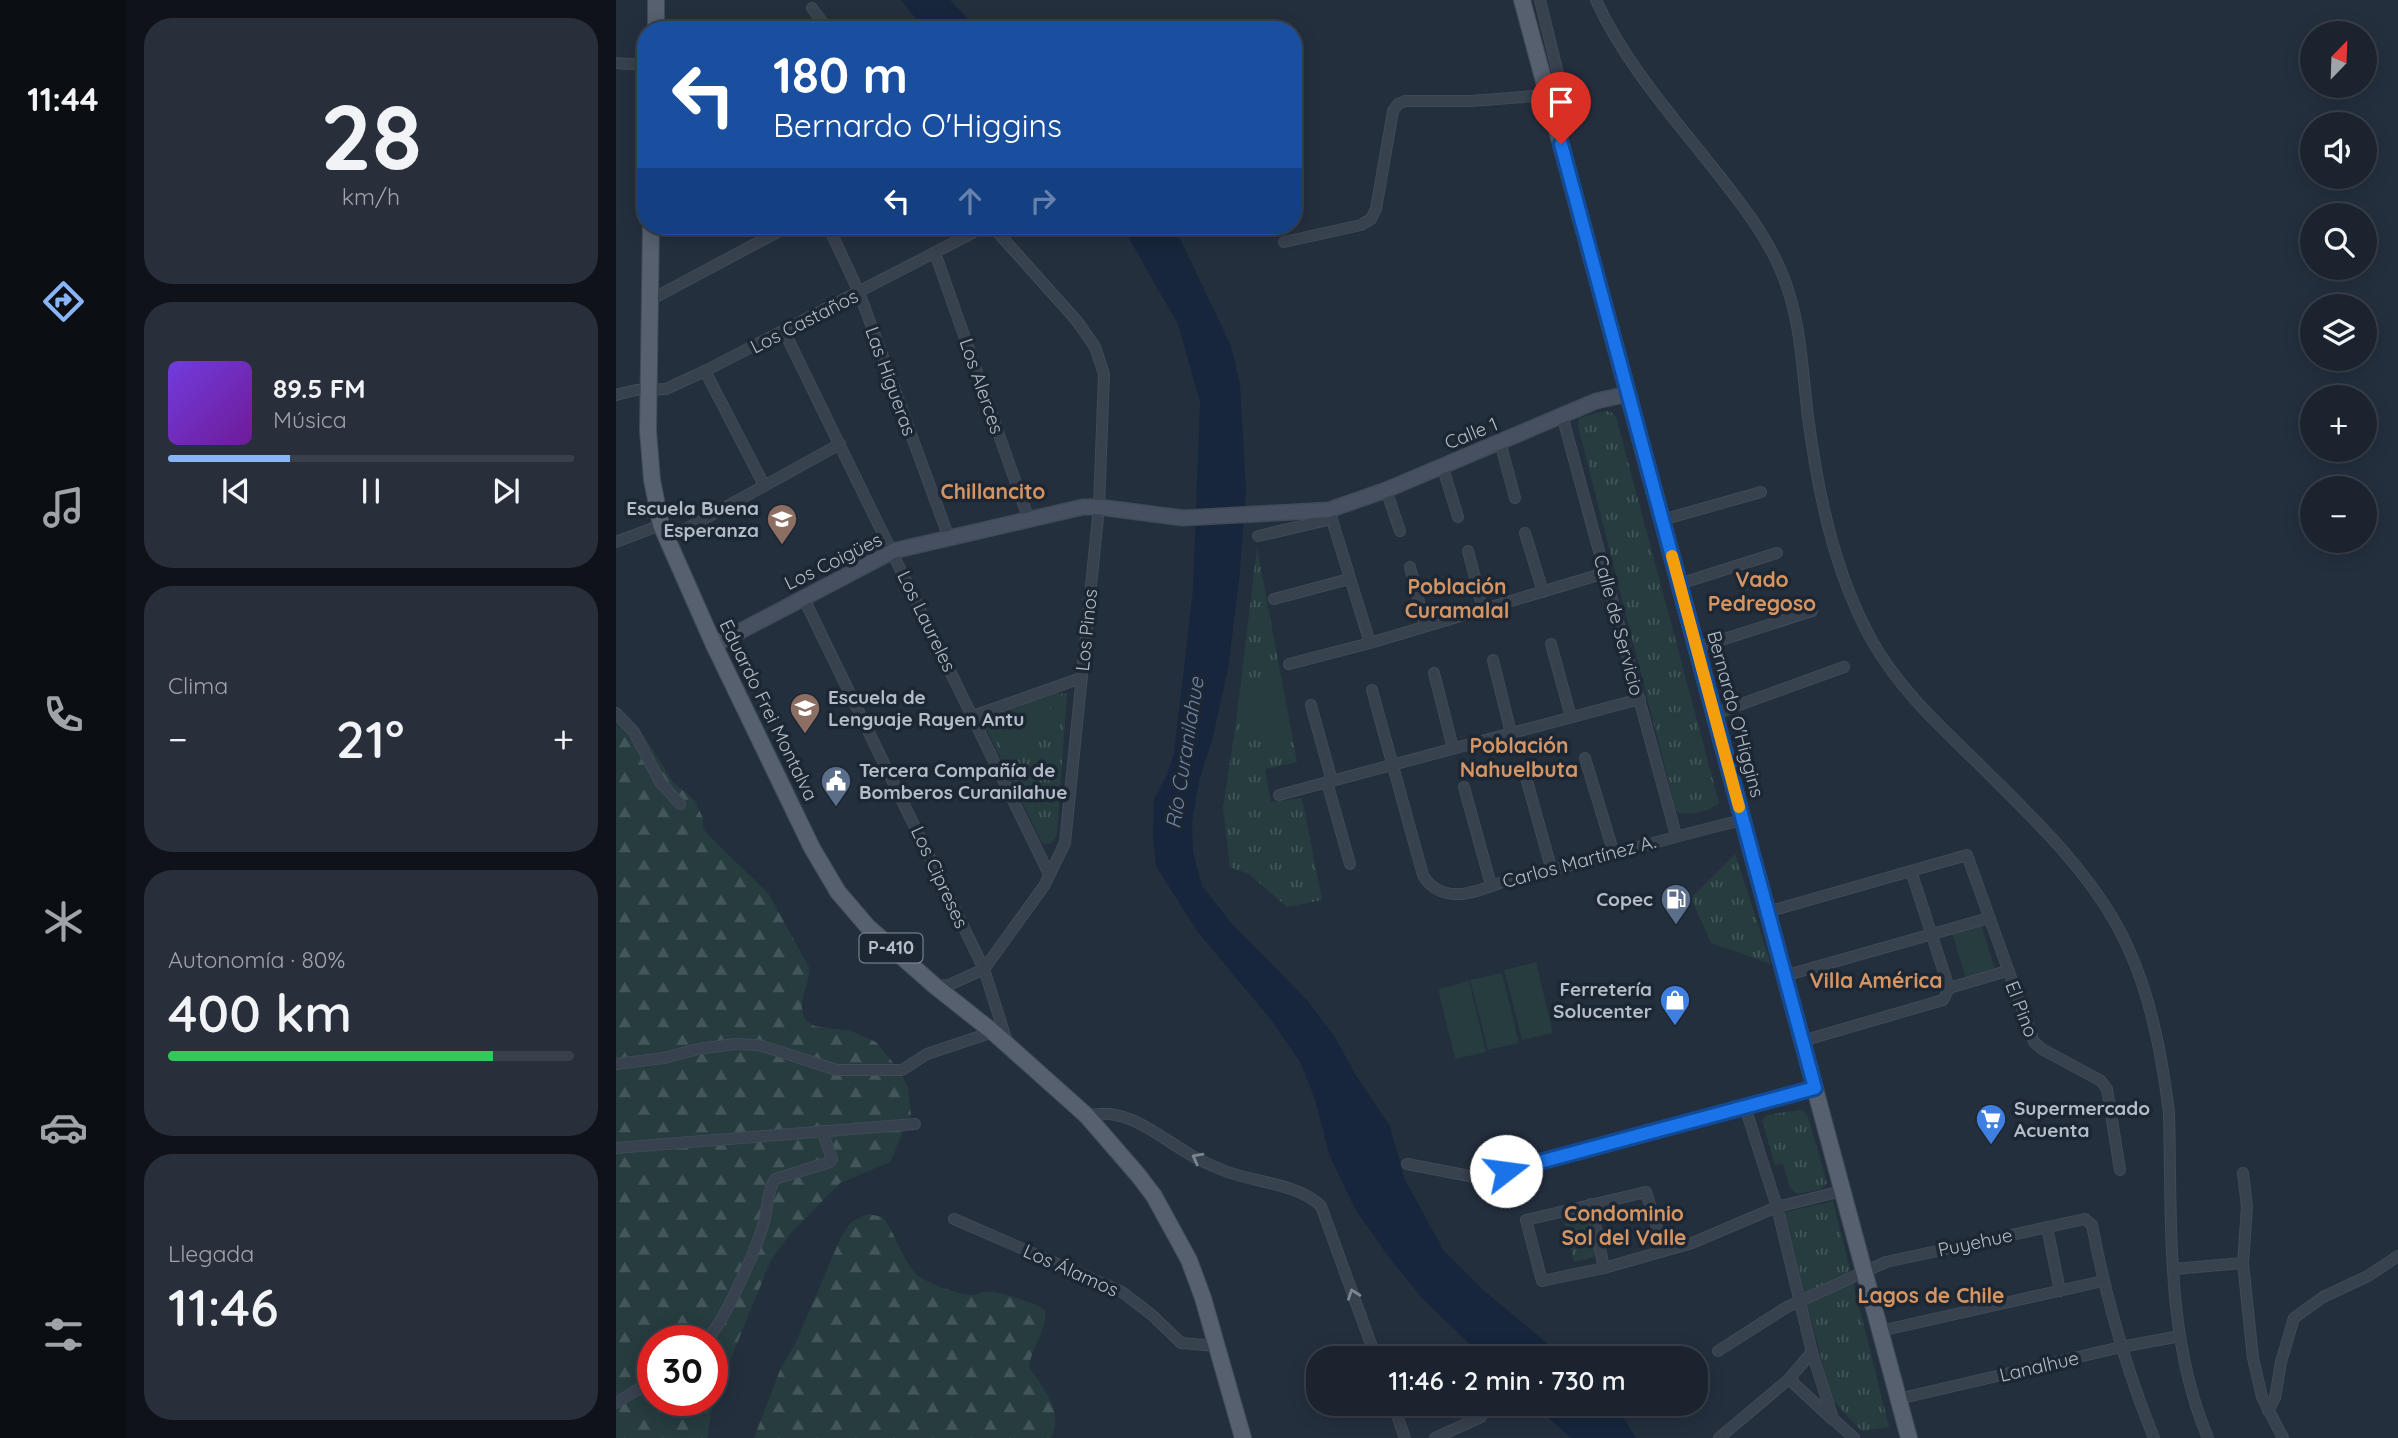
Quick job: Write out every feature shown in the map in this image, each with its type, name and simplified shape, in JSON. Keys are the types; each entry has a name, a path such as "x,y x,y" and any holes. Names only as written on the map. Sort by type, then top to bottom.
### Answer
{"main road":[{"path":"656,0 656,21"},
{"name":"Bernardo O'Higgins","path":"1522,0 1909,1438"},
{"name":"Eduardo Frei Montalva","path":"651,235 649,455 664,533 713,645 806,837 829,878 868,926 1087,1116 1138,1175 1189,1260 1217,1346 1242,1438"}],"street":[{"path":"1284,242 1361,225 1371,219 1376,209 1393,111 1398,104 1405,101 1471,101 1547,94 1558,88 1560,82 1540,0"},
{"path":"1596,0 1638,70 1761,231 1782,272 1798,337 1815,467 1825,516 1844,578 1869,636 1888,667 1911,696 2039,823 2064,852 2106,907 2124,940 2149,1008 2166,1088 2174,1269 2180,1336 2189,1380 2208,1438"},
{"path":"811,8 821,21"},
{"path":"616,63 637,64"},
{"path":"650,300 772,235"},
{"name":"Las Higueras","path":"832,235 859,292 949,538"},
{"name":"Los Castaños","path":"616,395 666,389 705,372 969,235"},
{"name":"Los Pinos","path":"984,969 1044,886 1065,843 1099,507 1104,373 1095,347 1077,321 1000,235"},
{"name":"Los Alerces","path":"935,253 1029,520"},
{"name":"Los Laureles","path":"784,331 1049,874"},
{"path":"705,372 764,485"},
{"name":"Calle 1","path":"1264,515 1331,514 1596,401 1628,394"},
{"name":"Calle de Servicio","path":"1562,415 1676,835"},
{"path":"1500,442 1515,498"},
{"path":"616,542 664,533 764,485 840,444"},
{"path":"1442,465 1458,517"},
{"path":"1386,490 1400,531"},
{"path":"1662,520 1761,492"},
{"name":"Los Coigües","path":"713,645 893,551 1083,507 1183,518 1264,515"},
{"path":"1258,536 1331,514 1370,643"},
{"path":"1525,533 1543,592"},
{"path":"1468,551 1483,609"},
{"path":"1679,584 1777,553"},
{"path":"1410,567 1425,626"},
{"path":"1289,664 1370,643 1605,573"},
{"path":"1274,599 1349,579"},
{"name":"Los Cipreses","path":"803,597 984,969"},
{"path":"1696,648 1812,611"},
{"path":"1551,644 1572,717"},
{"path":"1493,660 1511,733"},
{"path":"1714,715 1844,667"},
{"path":"1434,673 1453,748"},
{"path":"973,716 1081,678"},
{"path":"1372,690 1391,765"},
{"path":"1279,795 1640,699"},
{"path":"1311,705 1350,864"},
{"path":"616,713 634,732 660,782 680,804"},
{"path":"1585,758 1614,854"},
{"name":"Carlos Martínez A.","path":"1391,765 1423,876 1436,888 1455,894 1742,820"},
{"path":"1525,774 1552,871"},
{"path":"1464,787 1491,885"},
{"name":"El Pino","path":"1911,871 1967,855 2007,971 2037,1046 2101,1081 2107,1089 2120,1170"},
{"path":"1767,912 1911,871 1949,988 1942,1000 1802,1041"},
{"path":"1784,976 1989,918"},
{"path":"935,986 948,985 984,969 1009,1046"},
{"path":"1949,988 2007,971"},
{"path":"616,1064 747,1044 759,1045 836,1070 902,1070 927,1054 993,1032"},
{"path":"1407,1164 1480,1178 1815,1088"},
{"path":"1745,1107 1777,1207 1812,1352 1833,1419"},
{"path":"1087,1116 1096,1113 1113,1115 1143,1124 1208,1164 1313,1198 1321,1206 1372,1346"},
{"path":"616,1148 915,1124"},
{"path":"718,1325 764,1224 771,1186 775,1179 830,1162 832,1158 822,1131"},
{"path":"2243,1173 2247,1207 2244,1263 2253,1358 2268,1411 2283,1438"},
{"path":"1664,1251 1646,1192 1526,1220 1542,1282 1604,1268 1664,1251 1692,1243 1777,1207 1842,1191"},
{"path":"1591,1204 1604,1268"},
{"name":"Los Álamos","path":"954,1219 1122,1292 1153,1315 1181,1343 1217,1346"},
{"name":"Puyehue","path":"1718,1351 1799,1301 1886,1262 2081,1219 2088,1220 2092,1225 2103,1281"},
{"path":"2047,1227 2060,1291"},
{"path":"2268,1411 2275,1398 2281,1362 2294,1318 2323,1297 2368,1276 2398,1256"},
{"path":"2174,1269 2244,1263"},
{"path":"1880,1331 2103,1281 2121,1347 2154,1438"},
{"name":"Lanalhue","path":"1898,1399 2121,1347 2180,1336"},
{"path":"1719,1438 1789,1379 1812,1352"},
{"path":"1789,1379 1853,1438"},
{"path":"616,1403 637,1390"},
{"path":"1397,1416 1405,1438"},
{"path":"1435,1438 1481,1418"}],"green space":[{"path":"1605,411 1616,417 1719,803 1699,812 1676,811 1578,426 1579,418"},
{"path":"1257,548 1297,762 1265,769 1271,802 1302,798 1322,900 1287,907 1249,874 1230,867 1223,808"},
{"path":"1282,680 1283,740 1249,740 1247,681"},
{"path":"1055,693 1067,694 1057,834 1051,844 1042,843 982,720"},
{"path":"1046,696 1058,733 1003,751 991,714"},
{"path":"616,707 644,736 673,782 695,801 707,834 768,893 809,967 802,1005 805,1019 814,1026 851,1031 876,1042 900,1071 908,1088 911,1114 890,1162 840,1183 791,1233 771,1260 728,1365 728,1325 637,1325 637,1416 711,1416 707,1438 616,1438"},
{"path":"1735,854 1771,964 1711,943 1691,898"},
{"path":"1981,924 1995,969 1966,978 1952,933"},
{"path":"1536,962 1553,1033 1522,1040 1504,970"},
{"path":"1502,973 1519,1043 1488,1050 1470,980"},
{"path":"1469,981 1486,1052 1455,1059 1438,989"},
{"path":"1800,1110 1808,1117 1827,1183 1821,1189 1797,1194 1790,1188 1783,1164 1775,1165 1762,1120 1767,1115"},
{"path":"1833,1201 1889,1427 1862,1431 1833,1401 1782,1213"},
{"path":"1589,1211 1600,1256 1574,1262 1563,1217"},
{"path":"867,1214 883,1217 911,1267 927,1281 967,1294 989,1292 1005,1295 1045,1310 1044,1324 1029,1367 1054,1409 1051,1438 754,1438 780,1370 796,1342 841,1237 851,1222"}],"water":[{"path":"901,0 950,0 970,21 918,21"},
{"name":"Río Curanilahue","path":"1127,235 1178,235 1231,346 1240,384 1246,491 1240,570 1229,663 1212,741 1199,781 1192,822 1193,852 1202,886 1232,924 1306,999 1335,1037 1355,1074 1390,1126 1404,1178 1444,1251 1483,1290 1551,1346 1472,1346 1422,1298 1355,1209 1329,1154 1315,1099 1300,1062 1272,1021 1197,931 1156,866 1153,836 1154,799 1167,775 1174,753 1193,590 1200,402 1178,324"},
{"path":"1546,1416 1621,1416 1636,1438 1571,1438"}],"slow traffic":[{"path":"1672,556 1739,807"}],"place":[{"name":"Escuela Buena Esperanza","path":"782,546"},
{"name":"Escuela de Lenguaje Rayen Antu","path":"805,735"},
{"name":"Tercera Compañía de Bomberos Curanilahue","path":"836,808"},
{"name":"Copec","path":"1676,926"},
{"name":"Ferretería Solucenter","path":"1675,1027"},
{"name":"Supermercado Acuenta","path":"1991,1146"}],"district":[{"name":"Chillancito","path":"993,492"},
{"name":"Vado Pedregoso","path":"1762,592"},
{"name":"Población Curamalal","path":"1457,599"},
{"name":"Población Nahuelbuta","path":"1519,758"},
{"name":"Villa América","path":"1876,981"},
{"name":"Condominio Sol del Valle","path":"1624,1226"},
{"name":"Lagos de Chile","path":"1931,1296"}],"route":[{"path":"1506,1171 1815,1088 1561,144"}]}
